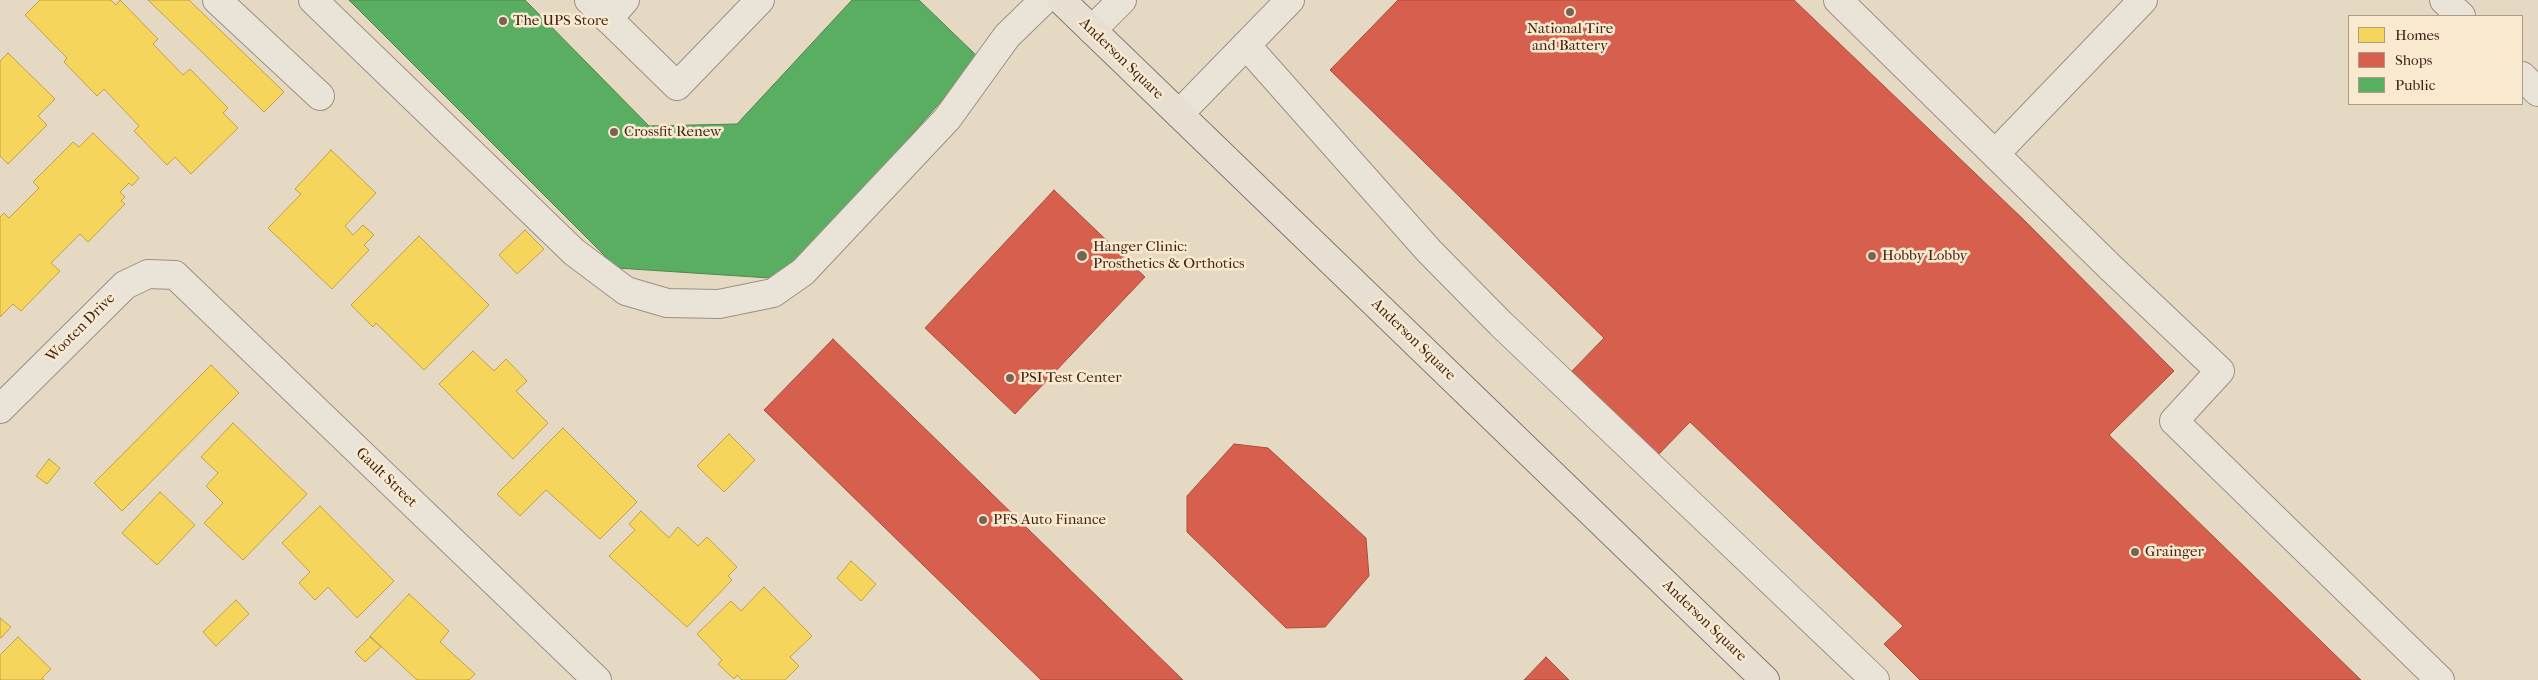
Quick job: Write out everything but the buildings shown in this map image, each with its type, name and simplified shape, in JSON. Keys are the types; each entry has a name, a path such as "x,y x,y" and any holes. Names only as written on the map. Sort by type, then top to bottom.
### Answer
{"main road":[{"name":"Anderson Square","path":"1061,0 1765,680"}],"street":[{"path":"217,0 320,96"},
{"path":"313,0 574,252 626,291 667,303 719,304 773,293 803,272 947,119 1007,36 1044,0"},
{"path":"589,0 617,9 677,86 760,0"},
{"path":"1092,30 1122,0"},
{"path":"1179,114 1290,0"},
{"path":"1838,0 2220,371 2174,421 2440,680"},
{"path":"1995,154 2143,0"},
{"path":"2444,0 2460,15"},
{"path":"1246,45 1429,251 1495,317 1875,680"},
{"path":"2523,77 2538,92"},
{"name":"Wooten Drive","path":"0,409 125,285 148,274 175,275"},
{"name":"Gault Street","path":"175,275 598,680"}],"place":[{"name":"National Tire and Battery","path":"1570,12"},
{"name":"The UPS Store","path":"503,21"},
{"name":"Crossfit Renew","path":"614,132"},
{"name":"Hanger Clinic: Prosthetics & Orthotics","path":"1082,256"},
{"name":"Hobby Lobby","path":"1872,256"},
{"name":"PSI Test Center","path":"1010,378"},
{"name":"PFS Auto Finance","path":"983,520"},
{"name":"Grainger","path":"2135,552"}]}
